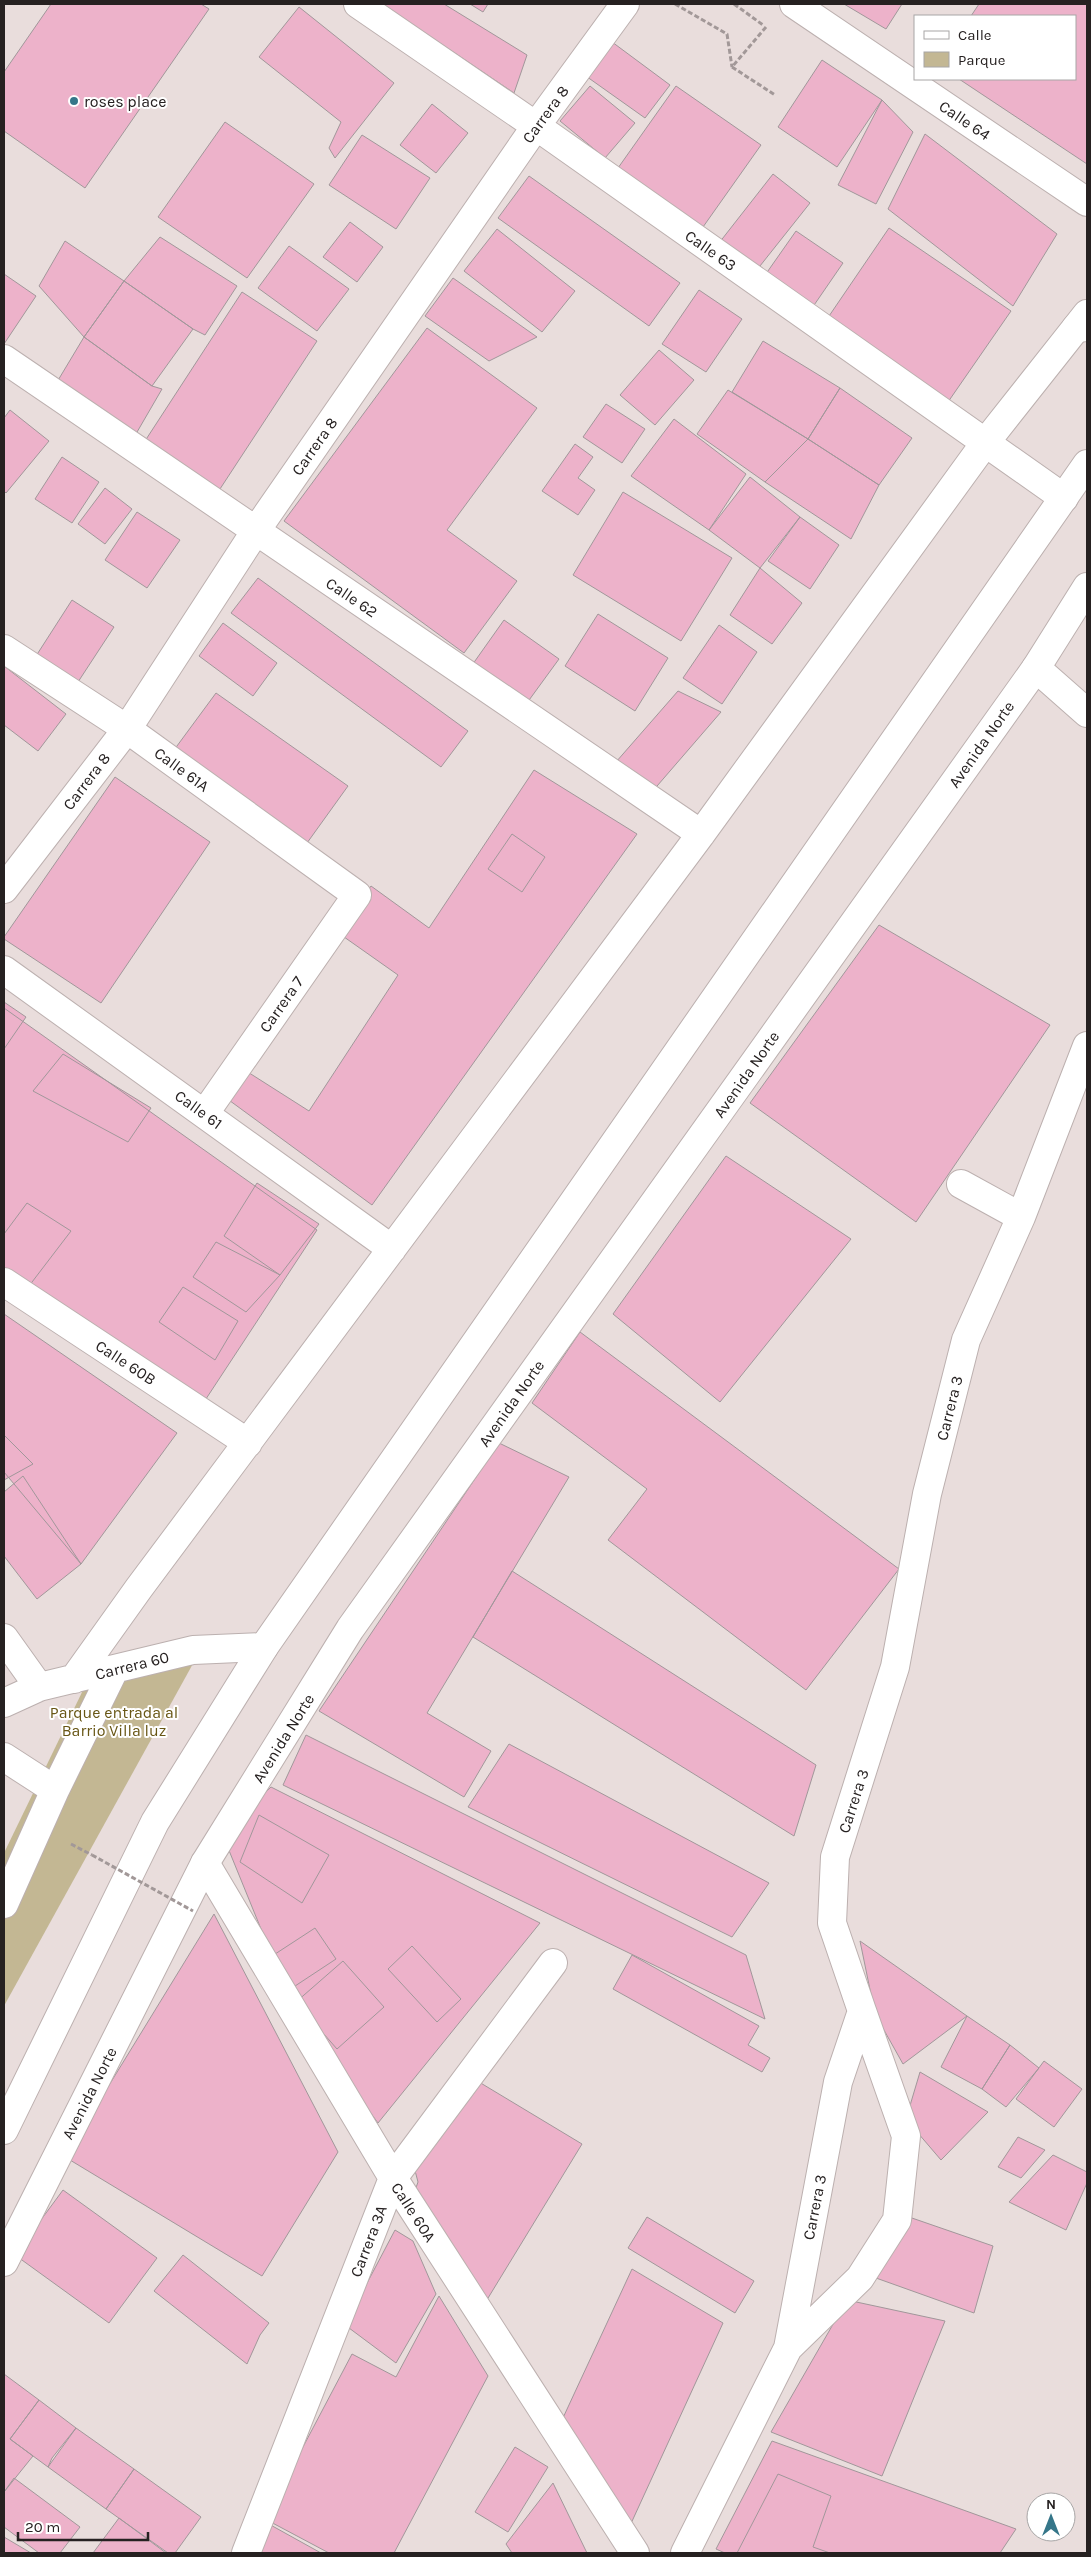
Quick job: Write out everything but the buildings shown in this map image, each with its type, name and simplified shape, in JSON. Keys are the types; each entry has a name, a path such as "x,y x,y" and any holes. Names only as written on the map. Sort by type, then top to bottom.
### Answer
{"street":[{"name":"Calle 63","path":"358,4 536,126 1064,498"},
{"name":"Carrera 8","path":"4,889 127,728 255,532 536,126 625,4"},
{"name":"Calle 64","path":"794,4 1087,202"},
{"path":"74,1679 701,834 986,443 1084,323"},
{"name":"Calle 62","path":"4,359 255,532 701,834"},
{"path":"4,2130 155,1822 264,1647 1087,464"},
{"name":"Avenida Norte","path":"4,2262 206,1863 350,1629 1036,668 1087,586"},
{"name":"Calle 61A","path":"4,649 127,728 357,894"},
{"path":"1036,668 1087,713"},
{"name":"Carrera 7","path":"205,1113 357,894"},
{"name":"Calle 61","path":"4,970 392,1249"},
{"name":"Carrera 3","path":"685,2553 788,2348 838,2082 862,2011 832,1923 835,1857 895,1666 927,1494 966,1340 1021,1217 1087,1046"},
{"path":"961,1184 1021,1217"},
{"name":"Calle 60B","path":"4,1282 248,1443"},
{"path":"4,1638 39,1687"},
{"name":"Carrera 60","path":"4,1703 39,1687 193,1650 264,1647"},
{"path":"4,1904 55,1790 114,1670"},
{"path":"4,1757 55,1790"},
{"name":"Calle 60A","path":"206,1863 393,2178 635,2553"},
{"name":"Carrera 3A","path":"246,2553 393,2178 553,1964"},
{"path":"788,2348 860,2278 896,2220 906,2136 862,2011"}],"path":[{"path":"675,4 727,34 732,67 775,95"},
{"path":"732,67 765,27 772,31"},
{"path":"70,1843 193,1910"}],"green space":[{"name":"Parque entrada al Barrio Villa luz","path":"195,1660 4,2006 4,1853 86,1684"}],"place":[{"name":"roses place","path":"74,101"}]}
